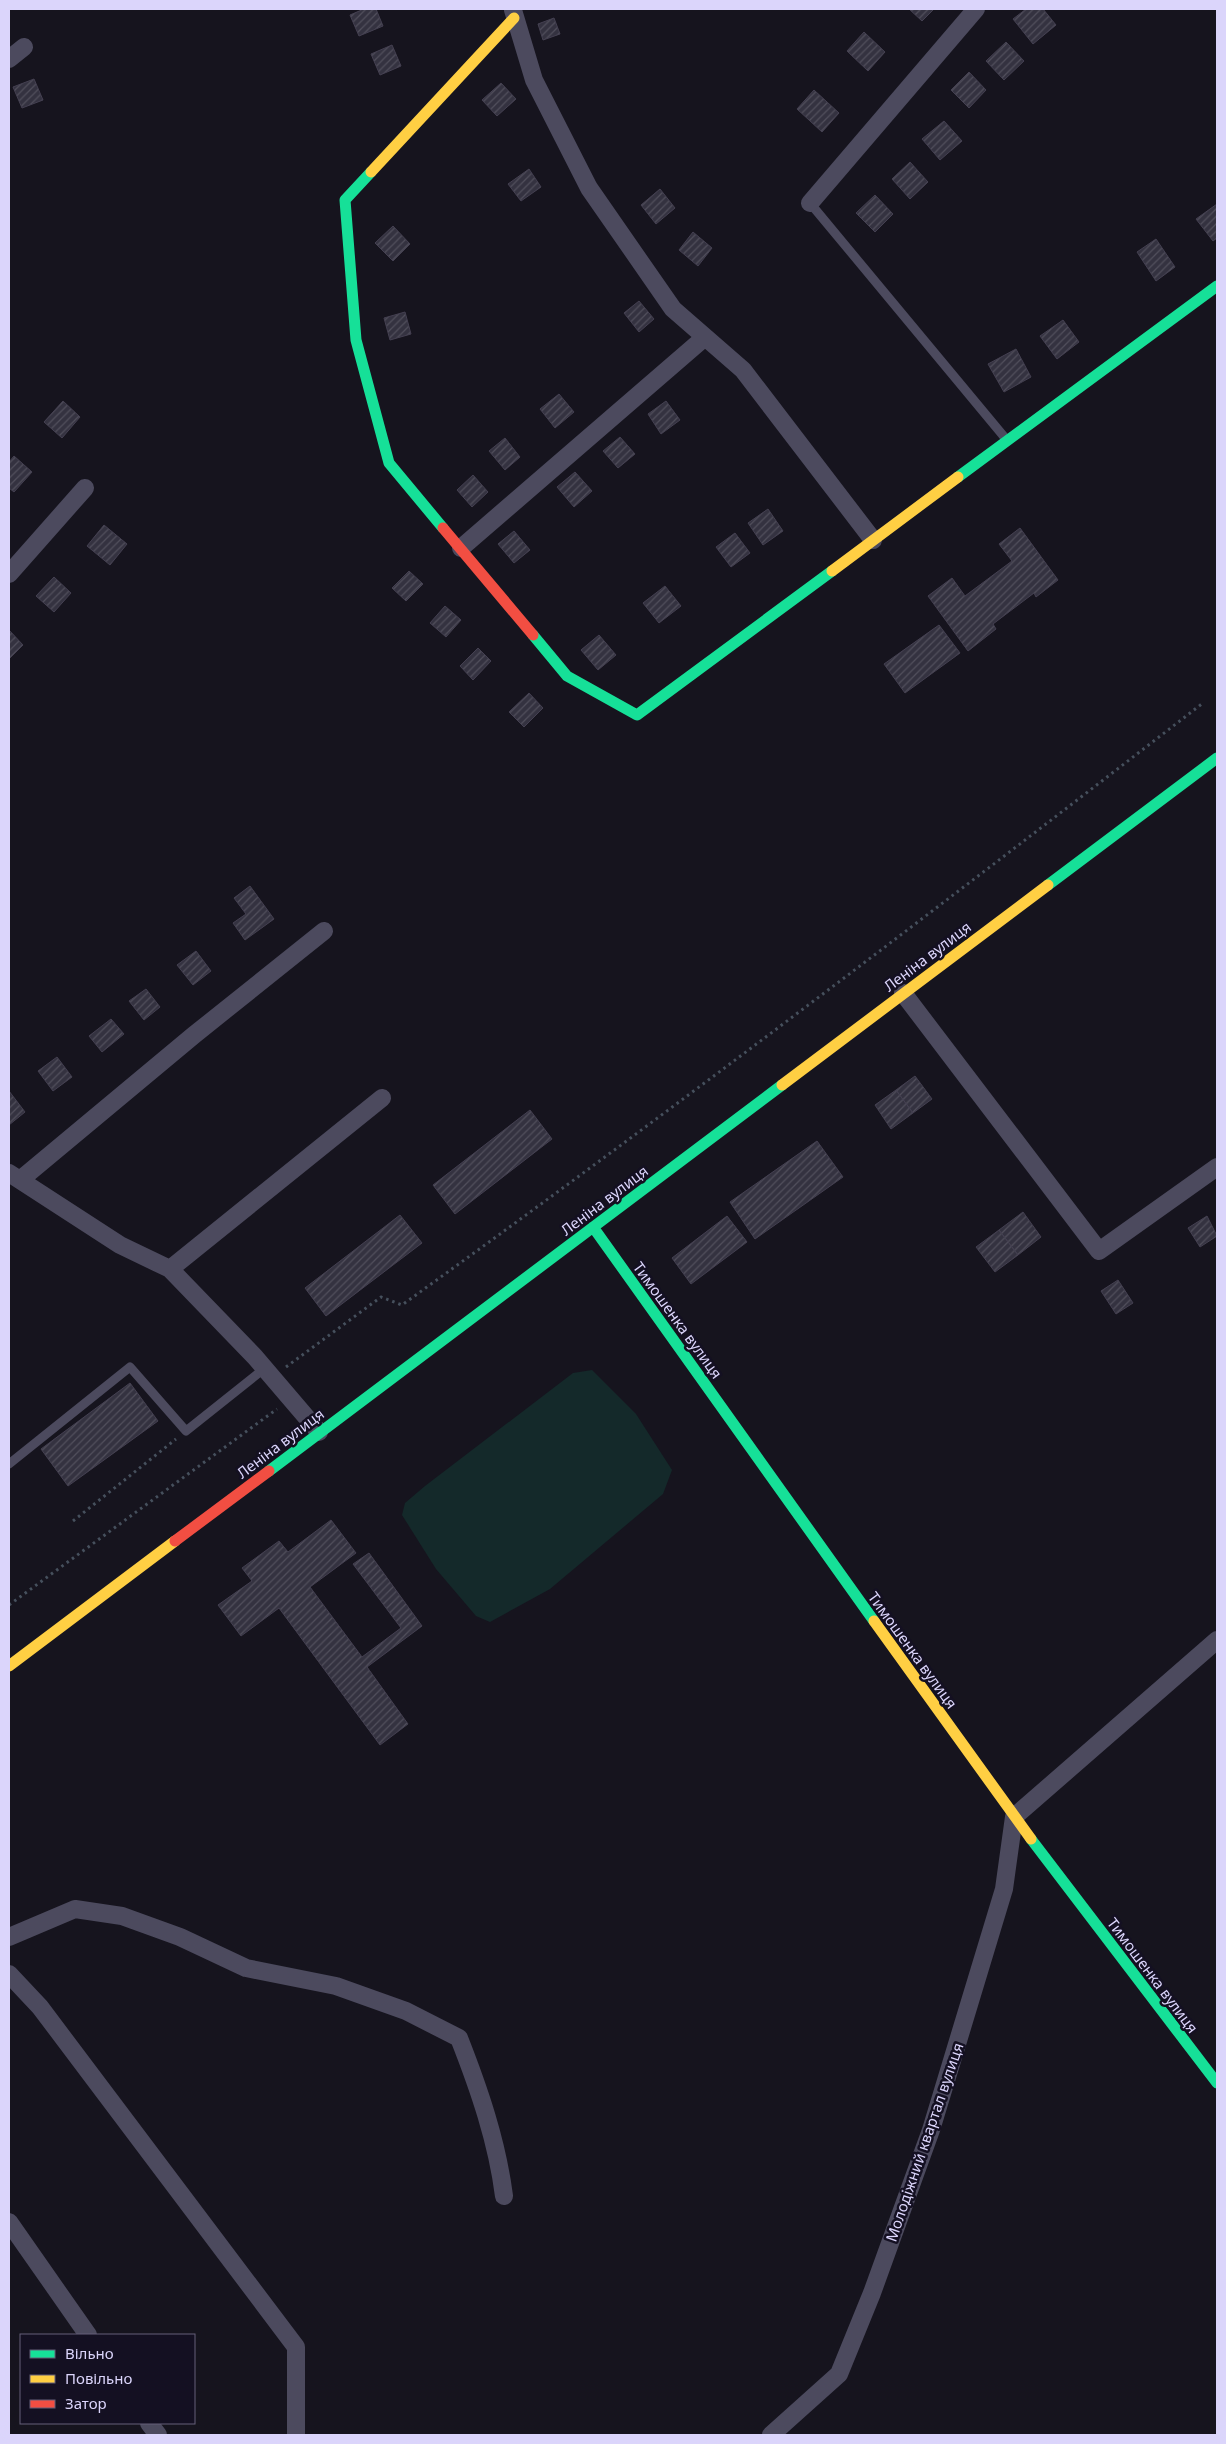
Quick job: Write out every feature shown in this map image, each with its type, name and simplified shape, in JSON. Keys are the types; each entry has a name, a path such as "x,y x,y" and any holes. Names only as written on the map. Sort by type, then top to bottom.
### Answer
{"street":[{"path":"810,203 976,9"},
{"path":"513,13 534,80 588,188 673,308 704,338 743,370 873,540"},
{"path":"513,13 345,200 356,340 389,463 567,676 637,715 1217,286"},
{"path":"9,59 24,47"},
{"path":"461,548 704,338"},
{"path":"9,574 85,488"},
{"name":"Леніна вулиця","path":"9,1666 1217,758"},
{"path":"319,1432 268,1373 170,1268 120,1245 14,1176 324,931"},
{"path":"902,993 1099,1251 1217,1167"},
{"path":"170,1268 382,1098"},
{"name":"Тимошенка вулиця","path":"593,1227 1014,1817 1217,2083"},
{"path":"1014,1817 1217,1640"},
{"name":"Молодіжний квартал вулиця","path":"771,2435 839,2374 872,2293 931,2130 1004,1889 1014,1817"},
{"path":"9,1937 75,1909 122,1916 180,1937 246,1968 336,1986 406,2011 459,2038 474,2076 499,2158 504,2196"},
{"path":"9,1974 40,2007 296,2348 296,2435"},
{"path":"9,2222 87,2334"},
{"path":"150,2424 158,2435"}],"lane":[{"path":"810,203 1008,441"},
{"path":"9,1464 130,1367 186,1431 268,1373"}],"path":[{"path":"268,1373 381,1297 402,1304 490,1242 988,870 1203,703"},
{"path":"9,1605 291,1399"},
{"path":"73,1520 186,1431"}],"green space":[{"path":"592,1370 636,1414 672,1470 663,1494 550,1589 490,1622 476,1616 436,1569 402,1515 405,1503 573,1373"}],"building":[{"path":"364,9 376,9 383,26 359,36 350,15"},
{"path":"909,9 934,9 922,21"},
{"path":"1026,9 1043,9 1056,25 1033,44 1013,19"},
{"path":"554,18 560,34 543,40 538,24"},
{"path":"864,32 885,52 868,71 847,51"},
{"path":"1006,42 1024,61 1004,80 986,61"},
{"path":"392,45 401,66 380,75 371,54"},
{"path":"969,72 986,90 969,108 951,90"},
{"path":"34,79 43,100 22,108 13,87"},
{"path":"501,83 516,99 497,116 482,100"},
{"path":"814,90 839,113 822,132 797,109"},
{"path":"944,121 962,141 940,160 922,139"},
{"path":"910,162 928,182 910,199 892,179"},
{"path":"529,169 541,187 521,201 508,184"},
{"path":"660,189 675,208 656,224 641,205"},
{"path":"875,195 893,214 875,232 856,213"},
{"path":"1217,204 1217,238 1213,241 1196,219"},
{"path":"393,226 410,244 393,261 375,243"},
{"path":"693,232 712,248 698,266 679,250"},
{"path":"1156,239 1175,267 1156,281 1137,252"},
{"path":"639,301 654,319 639,332 624,313"},
{"path":"405,312 411,334 390,340 384,318"},
{"path":"1063,320 1079,342 1057,359 1040,336"},
{"path":"1016,349 1031,377 1004,392 988,364"},
{"path":"559,394 574,412 555,428 540,409"},
{"path":"63,401 80,417 62,438 44,422"},
{"path":"666,401 680,420 661,434 648,414"},
{"path":"620,437 635,454 618,468 603,451"},
{"path":"505,438 520,457 505,470 489,451"},
{"path":"14,456 32,472 14,492 9,488 9,462"},
{"path":"575,472 592,491 574,507 557,487"},
{"path":"473,475 488,492 472,507 457,490"},
{"path":"768,509 783,531 763,545 748,523"},
{"path":"104,525 127,544 110,565 87,546"},
{"path":"1020,528 1058,580 1036,597 1034,593 993,624 996,629 968,651 928,596 952,578 965,596 1012,561 999,544"},
{"path":"514,531 530,550 514,563 498,544"},
{"path":"735,533 750,553 731,567 716,547"},
{"path":"409,571 423,584 406,601 392,588"},
{"path":"54,577 71,593 54,612 36,596"},
{"path":"665,586 681,606 659,623 643,603"},
{"path":"445,606 461,620 446,637 430,623"},
{"path":"939,625 960,653 905,693 884,664"},
{"path":"9,630 23,645 9,659"},
{"path":"599,635 616,655 598,670 581,650"},
{"path":"478,648 491,661 473,680 460,666"},
{"path":"529,693 543,708 524,727 509,712"},
{"path":"250,886 274,919 245,940 233,923 246,914 234,898"},
{"path":"196,951 211,971 193,985 177,965"},
{"path":"146,989 160,1007 144,1020 129,1001"},
{"path":"111,1019 124,1034 102,1052 89,1036"},
{"path":"57,1057 72,1077 53,1091 38,1071"},
{"path":"915,1076 932,1099 913,1113 896,1090"},
{"path":"896,1090 913,1113 891,1129 875,1105"},
{"path":"9,1091 25,1112 9,1125"},
{"path":"530,1110 552,1139 455,1214 433,1185"},
{"path":"817,1141 843,1177 755,1239 730,1202"},
{"path":"1023,1212 1041,1237 1018,1255 999,1230"},
{"path":"400,1215 422,1243 326,1316 305,1288"},
{"path":"727,1216 747,1242 691,1284 672,1258"},
{"path":"1207,1216 1217,1236 1200,1247 1188,1228"},
{"path":"999,1230 1018,1255 995,1272 976,1247"},
{"path":"1118,1280 1133,1303 1116,1314 1101,1291"},
{"path":"130,1383 158,1421 68,1486 41,1449"},
{"path":"331,1520 356,1553 310,1587 362,1657 401,1628 353,1564 369,1553 422,1626 367,1667 408,1724 380,1745 279,1608 241,1636 218,1605 252,1581 242,1568 279,1541 288,1552"}],"traffic: fast":[{"path":"371,172 345,200 356,340 389,463 443,528"},
{"path":"958,477 1217,286"},
{"path":"533,635 567,676 637,715 832,571"},
{"path":"1048,885 1217,758"},
{"path":"269,1471 782,1085"},
{"path":"593,1227 874,1621"},
{"path":"1031,1839 1217,2083"}],"traffic: slow":[{"path":"371,172 514,18"},
{"path":"832,571 958,477"},
{"path":"782,1085 1048,885"},
{"path":"9,1666 175,1541"},
{"path":"874,1621 1031,1839"}],"traffic: jam":[{"path":"443,528 533,635"},
{"path":"175,1541 269,1471"}]}
